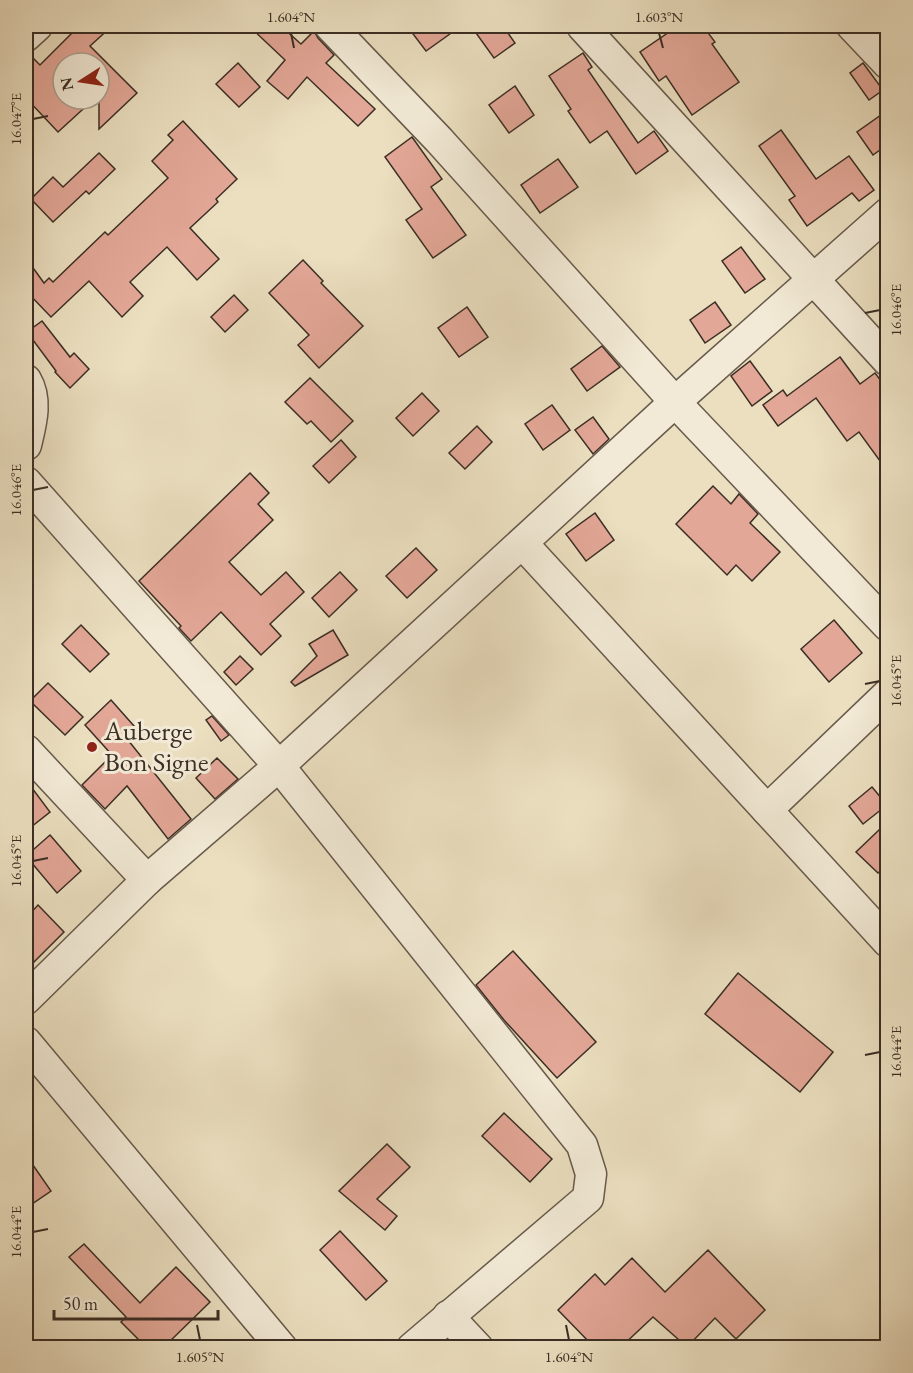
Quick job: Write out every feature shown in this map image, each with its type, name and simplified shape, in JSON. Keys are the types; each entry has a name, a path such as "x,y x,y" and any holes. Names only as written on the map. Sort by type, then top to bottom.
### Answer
{"street":[{"path":"26,36 37,26"},
{"path":"330,26 439,140 675,402 888,626"},
{"path":"582,26 888,361"},
{"path":"852,26 888,64"},
{"path":"26,999 147,880 279,766 675,402 888,213"},
{"path":"26,380 33,413 26,445"},
{"path":"26,482 279,766 582,1145 591,1174 588,1198 412,1347"},
{"path":"522,543 888,942"},
{"path":"767,810 888,694"},
{"path":"26,750 147,880"},
{"path":"26,1042 282,1347"},
{"path":"448,1316 478,1347"}],"building":[{"path":"79,26 112,26 90,46 95,51 54,51"},
{"path":"249,26 281,26 301,44 314,31 334,55 326,63 375,109 358,126 307,77 288,99 267,81 285,60"},
{"path":"407,26 461,26 426,51"},
{"path":"471,26 503,26 515,43 494,58"},
{"path":"678,26 703,26 715,42 712,44 739,82 692,115 666,76 659,81 640,52"},
{"path":"26,53 40,65 51,54 51,111 81,111 58,132 26,98"},
{"path":"583,53 592,67 588,70 638,143 654,131 668,151 636,174 607,131 590,143 568,111 571,109 549,76"},
{"path":"238,63 260,87 239,107 216,84"},
{"path":"863,63 883,90 869,100 850,73"},
{"path":"111,67 137,93 99,129 99,111 111,111"},
{"path":"515,86 534,115 509,133 489,105"},
{"path":"881,115 888,124 888,144 873,155 857,132"},
{"path":"183,121 237,179 216,199 218,202 190,228 219,259 197,280 167,247 130,282 143,296 122,317 89,281 51,317 26,291 26,258 44,283 49,278 53,282 105,232 108,235 168,178 152,161 173,140 168,135"},
{"path":"781,130 816,179 849,156 874,190 859,201 852,193 807,226 789,200 795,196 759,146"},
{"path":"412,137 442,179 431,187 466,235 433,258 406,220 422,209 385,157"},
{"path":"99,153 115,169 89,194 86,191 53,222 31,199 53,177 63,187"},
{"path":"558,159 578,187 540,213 521,185"},
{"path":"741,247 765,279 745,293 722,261"},
{"path":"303,260 323,281 321,283 363,326 319,368 298,345 309,335 269,293"},
{"path":"234,295 248,310 225,332 211,317"},
{"path":"715,302 731,325 705,343 690,320"},
{"path":"467,307 488,337 459,357 438,328"},
{"path":"42,321 70,357 74,353 89,369 70,388 55,372 27,332"},
{"path":"602,346 620,367 587,391 571,369"},
{"path":"840,357 860,384 875,373 888,390 888,472 859,432 847,441 816,398 778,426 763,405 783,390 787,396"},
{"path":"750,361 772,391 752,406 731,376"},
{"path":"310,378 353,421 331,442 311,421 307,424 285,402"},
{"path":"422,393 439,411 413,436 396,418"},
{"path":"552,405 570,430 543,450 525,424"},
{"path":"593,417 609,439 593,454 575,430"},
{"path":"477,426 492,442 465,469 449,453"},
{"path":"341,440 356,457 329,483 313,466"},
{"path":"250,473 269,493 258,504 273,520 229,562 261,595 286,572 304,592 270,624 281,636 261,655 221,612 191,641 179,628 181,626 139,581"},
{"path":"713,486 731,504 739,494 758,514 750,523 780,552 752,581 736,565 727,575 676,524"},
{"path":"595,513 614,540 586,561 566,534"},
{"path":"416,548 437,570 407,598 386,576"},
{"path":"340,572 357,590 329,617 312,598"},
{"path":"834,620 862,653 829,682 801,649"},
{"path":"81,625 109,654 90,672 62,644"},
{"path":"333,630 348,655 295,686 291,682 317,656 309,644"},
{"path":"240,656 253,669 236,685 224,672"},
{"path":"48,683 83,717 65,735 30,701"},
{"path":"111,700 134,726 124,735 191,819 168,839 127,786 105,809 82,785 112,755 85,725"},
{"path":"212,716 229,735 221,741 206,720"},
{"path":"217,758 238,779 215,799 196,778"},
{"path":"26,780 50,812 26,831"},
{"path":"872,787 887,805 863,824 849,806"},
{"path":"879,830 888,838 888,864 878,873 856,852"},
{"path":"50,835 81,871 57,893 26,856"},
{"path":"38,905 64,932 26,970 26,918"},
{"path":"513,951 596,1042 557,1078 504,1020 476,985"},
{"path":"738,973 833,1052 800,1092 705,1014"},
{"path":"504,1113 552,1159 530,1182 482,1136"},
{"path":"387,1144 410,1167 377,1199 397,1216 385,1230 339,1191"},
{"path":"26,1155 51,1191 26,1208"},
{"path":"340,1231 387,1281 366,1300 320,1250"},
{"path":"84,1244 140,1303 176,1267 210,1302 164,1347 146,1347 121,1322 126,1317 69,1257"},
{"path":"708,1250 765,1310 736,1339 715,1318 687,1347 653,1317 621,1347 594,1347 558,1310 595,1274 605,1285 632,1258 665,1292"}],"place":[{"name":"Auberge Bon Signe","path":"92,747"}]}
